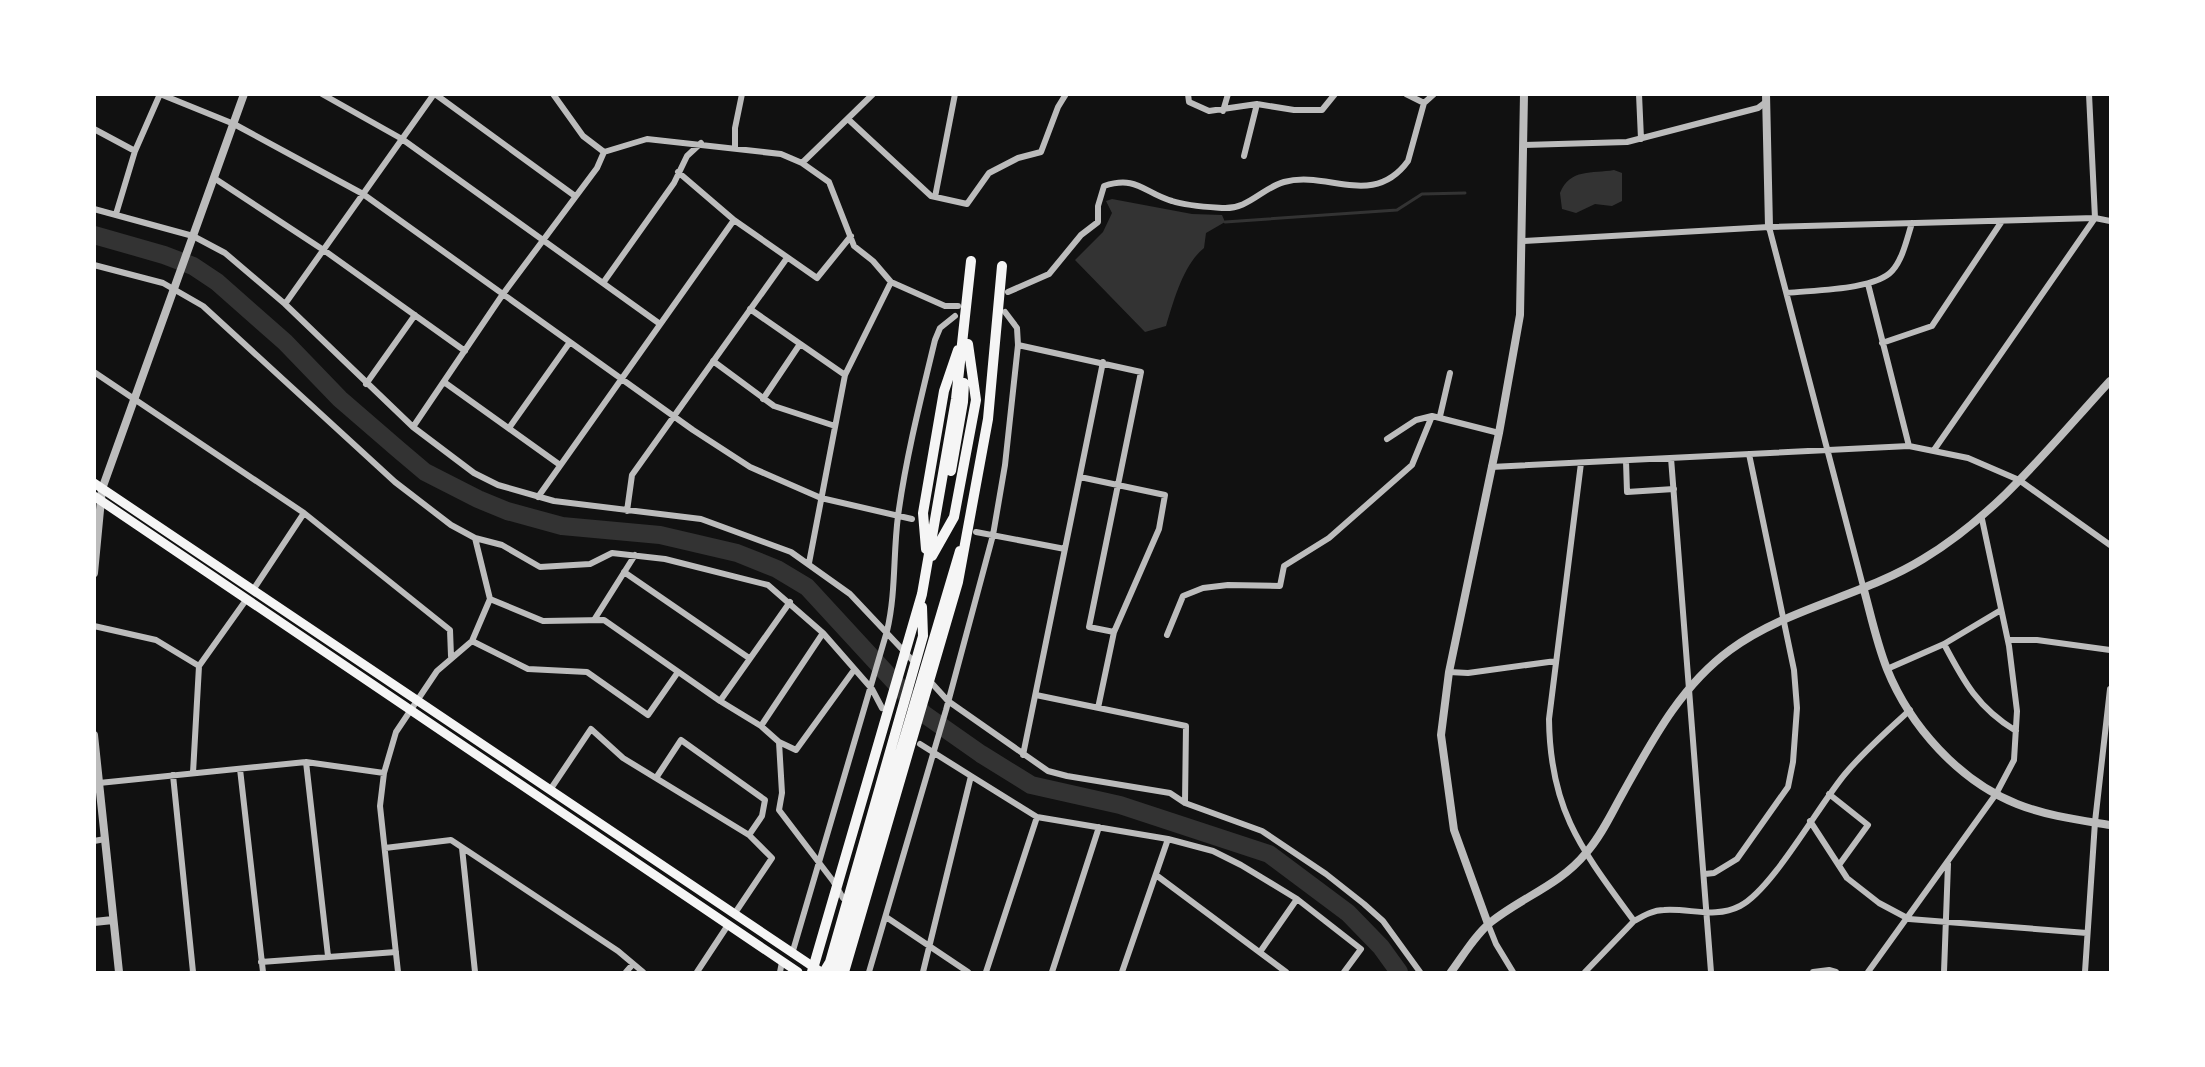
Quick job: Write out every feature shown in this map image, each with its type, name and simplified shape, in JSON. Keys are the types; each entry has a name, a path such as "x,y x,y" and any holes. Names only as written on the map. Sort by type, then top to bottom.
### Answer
{"highway":[{"path":"812,972 922,594 965,329 971,261"},
{"path":"835,972 839,944 933,638 972,533 988,418 1002,266"},
{"path":"927,565 954,517 976,400 965,329"},
{"path":"844,972 933,638 922,594"},
{"path":"822,972 839,944"}],"main road":[{"path":"98,486 822,972"},
{"path":"98,498 798,972"}],"street":[{"path":"116,214 135,151 160,94 234,124 363,194 750,467 821,498 912,519"},
{"path":"94,573 98,486 135,399 244,94"},
{"path":"322,94 402,139 660,324"},
{"path":"285,303 325,251 435,94 574,196"},
{"path":"553,94 584,136 604,152"},
{"path":"735,148 735,128 742,94"},
{"path":"802,163 849,120 873,94"},
{"path":"934,197 955,94"},
{"path":"849,120 934,197 967,204 989,173 1018,158 1041,152 1058,107 1066,94"},
{"path":"1188,94 1189,102 1209,111 1223,111 1257,104 1293,110 1322,110 1335,94"},
{"path":"1223,111 1228,94"},
{"path":"1406,94 1424,103"},
{"path":"1008,292 1049,274 1081,235 1098,222 1098,206 1104,186 1120,180 1143,186 1172,201 1224,208 1245,204 1282,182 1296,180 1355,188 1377,184 1403,168 1408,160 1424,103 1434,94"},
{"path":"1513,972 1496,944 1454,830 1442,735 1449,672 1520,315 1524,94"},
{"path":"1639,94 1641,138"},
{"path":"1934,450 2095,218 2090,94"},
{"path":"1524,145 1627,142 1758,108 1766,98"},
{"path":"1766,98 1769,227 1864,590 1887,669 1918,725 1955,765 1996,794 2049,814 2110,825"},
{"path":"1244,156 1257,104"},
{"path":"94,129 135,151"},
{"path":"413,426 503,294 597,168 604,152 637,140 702,143 777,152 802,163 824,177 833,186 854,246 873,261 891,282 945,306 958,306"},
{"path":"603,283 674,183 687,156 702,143"},
{"path":"678,172 734,220 817,278 850,236"},
{"path":"214,178 325,251 465,351"},
{"path":"94,209 193,238 225,253 285,303 366,384 413,426 474,473 498,485 538,497 627,511 701,519 771,543 809,563 850,594 887,631 948,701 1023,755 1055,773 1170,793 1185,803 1262,831 1326,874 1383,921 1420,972"},
{"path":"1522,240 1769,227 2095,218 2110,221"},
{"path":"538,497 734,220"},
{"path":"1882,343 1932,326 2002,221"},
{"path":"1787,293 1868,284 1892,272 1912,223"},
{"path":"627,511 632,475 787,258"},
{"path":"94,265 175,288 203,306 396,482 451,525 475,538 502,544 540,567 590,564 612,553 703,568 768,585 823,633 872,689 882,708"},
{"path":"809,563 845,375 891,282"},
{"path":"1868,284 1909,446"},
{"path":"792,954 872,689 892,610 898,516 915,423 935,340 940,328 954,317 945,306"},
{"path":"750,309 845,375"},
{"path":"869,972 946,710 993,535 1005,465 1018,345 1017,328 1005,312"},
{"path":"366,384 415,315"},
{"path":"509,428 570,342"},
{"path":"763,399 800,344"},
{"path":"1018,345 1141,372 1089,627 1114,632"},
{"path":"713,361 774,406 835,426"},
{"path":"1023,755 1103,362"},
{"path":"94,372 304,513 450,630 451,656"},
{"path":"1440,416 1450,374"},
{"path":"1451,972 1488,924 1556,881 1586,854 1605,825 1661,724 1698,677 1730,650 1784,621 1864,590 1923,560 1982,519 2110,381"},
{"path":"444,382 560,465"},
{"path":"1387,439 1416,420 1432,416 1440,416 1498,433"},
{"path":"1167,635 1183,596 1203,588 1228,585 1280,586 1284,566 1329,537 1412,465 1432,416"},
{"path":"1491,467 1909,446 1968,458 2019,480 2110,545"},
{"path":"1705,874 1714,873 1737,859 1788,787 1797,708 1794,670 1749,454"},
{"path":"1671,458 1711,972"},
{"path":"1626,461 1627,492 1674,489"},
{"path":"1581,463 1549,718 1552,759 1565,815 1586,854 1634,921"},
{"path":"1080,477 1165,495 1159,529 1114,632 1098,708"},
{"path":"253,590 304,513"},
{"path":"1868,972 1909,919 1996,794 2014,760 2017,711 2008,640 1982,519"},
{"path":"972,533 1065,549"},
{"path":"398,972 381,806 384,773 396,732 417,699 451,656 472,641 490,598 475,538"},
{"path":"594,620 635,555"},
{"path":"624,572 749,658"},
{"path":"490,598 543,621 604,620 720,701 761,726 779,742 796,750 854,670"},
{"path":"193,773 199,666 246,600"},
{"path":"720,701 790,602"},
{"path":"1887,669 1944,644 2001,610"},
{"path":"94,626 156,640 199,666"},
{"path":"761,726 823,633"},
{"path":"2008,640 2037,640 2110,650"},
{"path":"472,641 528,669 587,672 648,715 678,672"},
{"path":"1944,644 1966,687 1984,707 2016,731"},
{"path":"1449,672 1468,673 1556,661"},
{"path":"2085,972 2095,822 2110,690"},
{"path":"1036,695 1186,726 1185,803"},
{"path":"1585,972 1634,921 1664,910 1707,914 1740,906 1760,890 1846,773 1910,710"},
{"path":"550,789 591,729 623,758 749,835 772,858 735,913"},
{"path":"94,735 119,972"},
{"path":"656,778 681,740 765,800 762,816 749,835"},
{"path":"779,742 782,793 779,810 820,867 833,881 843,898"},
{"path":"920,744 1037,818 1168,839 1213,851 1241,865 1298,899 1361,949 1344,972"},
{"path":"99,783 306,762 384,773"},
{"path":"306,762 328,956"},
{"path":"240,769 263,972"},
{"path":"173,776 194,972"},
{"path":"923,972 971,776"},
{"path":"1829,794 1868,825 1839,865"},
{"path":"986,972 1037,818"},
{"path":"1810,821 1847,878 1909,919 2087,933"},
{"path":"1052,972 1099,827"},
{"path":"94,841 105,839"},
{"path":"1122,972 1168,839"},
{"path":"385,848 451,840 554,907 643,972"},
{"path":"462,848 475,972"},
{"path":"1944,972 1948,922 1948,863"},
{"path":"1156,874 1286,972"},
{"path":"1260,952 1298,899"},
{"path":"886,917 968,972"},
{"path":"94,922 113,920"},
{"path":"697,972 728,925"},
{"path":"261,962 396,952"},
{"path":"780,972 782,962"},
{"path":"626,972 633,964"},
{"path":"1813,972 1828,970 1836,972"}],"shaded area":[{"path":"1614,170 1622,173 1622,201 1612,206 1595,204 1576,213 1562,209 1560,193 1570,179 1582,174"},
{"path":"1112,199 1192,214 1222,215 1225,222 1206,233 1204,248 1185,273 1166,326 1145,332 1075,260 1103,232 1112,213 1106,201"}],"waterway":[{"path":"1225,222 1397,210 1422,194 1465,193"},
{"path":"94,235 164,255 193,266 217,282 285,342 340,399 425,472 478,499 507,511 562,526 660,535 737,553 777,569 807,587 924,714 981,754 1031,785 1120,805 1269,854 1348,913 1381,947 1399,972"}]}
